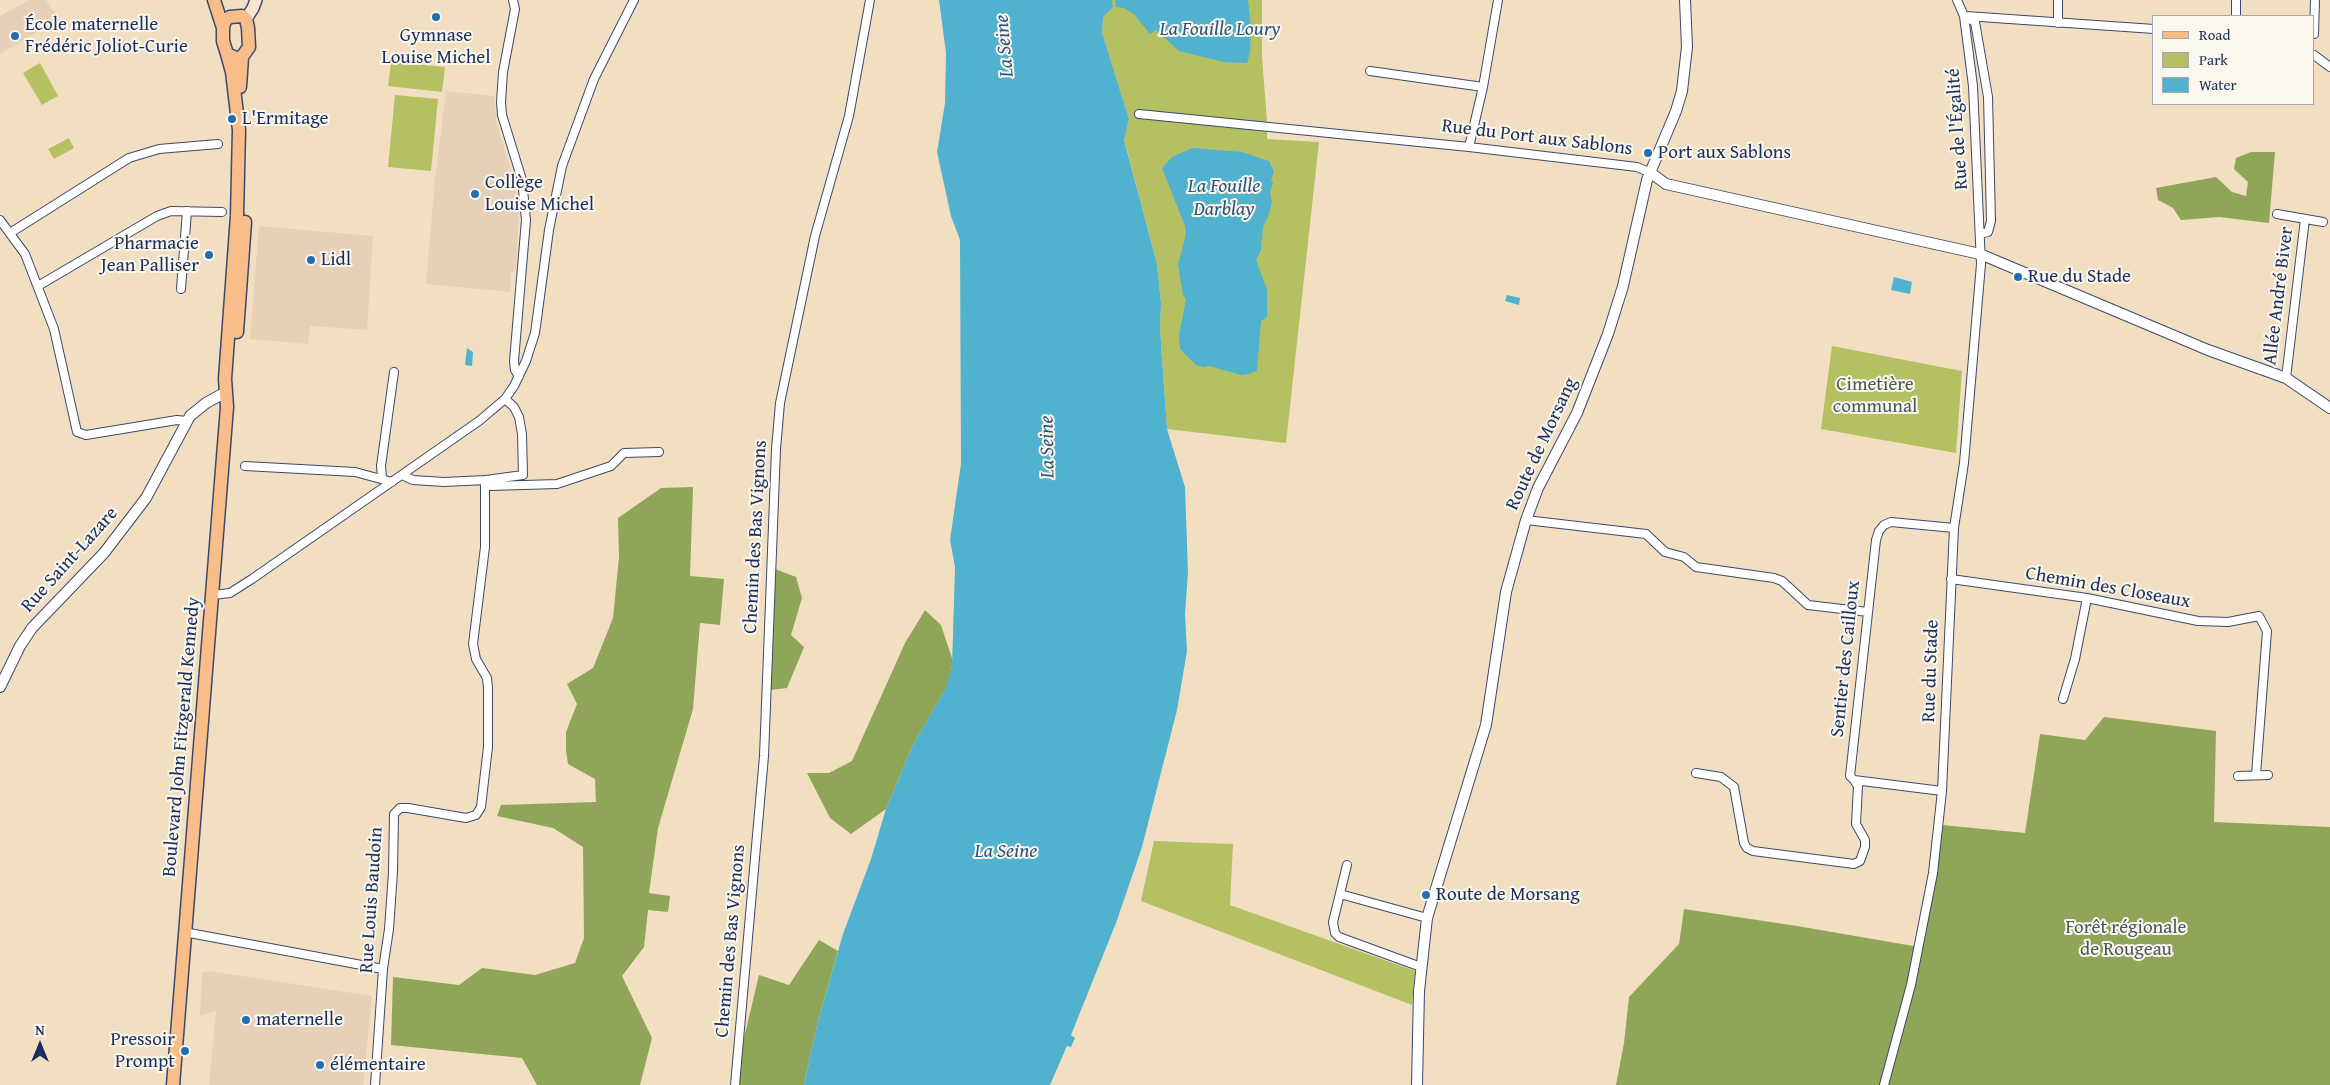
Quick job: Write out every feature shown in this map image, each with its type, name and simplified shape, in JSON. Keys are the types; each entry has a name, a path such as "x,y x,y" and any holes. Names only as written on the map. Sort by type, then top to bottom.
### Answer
{"main road":[{"path":"214,0 224,24"},
{"path":"223,0 224,24"},
{"path":"224,24 236,16 246,19 256,0"},
{"name":"Boulevard John Fitzgerald Kennedy","path":"226,392 234,379 245,221 247,142 239,84 242,57 249,47 246,19"},
{"name":"Boulevard John Fitzgerald Kennedy","path":"173,1085 213,594 226,392 225,378 235,250 239,156 237,115 227,54 223,41 224,24"},
{"path":"227,54 236,58 242,57"}],"street":[{"path":"513,0 514,9 502,80 501,102 504,123 522,180 526,220 514,361 515,370 519,376"},
{"path":"213,594 236,590 402,475 478,421 505,399 526,361 535,333 549,230 562,166 594,79 634,0"},
{"name":"Chemin des Bas Vignons","path":"735,1085 764,756 776,449 780,403 815,236 849,116 870,0"},
{"path":"1469,147 1483,87 1498,0"},
{"name":"Route de Morsang","path":"1417,1085 1421,967 1428,918 1486,725 1506,592 1526,520 1538,488 1577,412 1608,334 1623,286 1646,180 1651,173 1669,130 1682,91 1686,47 1685,0"},
{"path":"2058,0 2058,23"},
{"path":"2236,0 2236,15"},
{"path":"2315,0 2315,15"},
{"name":"Rue de l'Égalité","path":"1959,1 1964,16 1973,86 1980,254"},
{"path":"1964,16 2152,29"},
{"path":"1964,16 1975,22 1988,97 1991,221 1988,232 1980,234"},
{"path":"2315,56 2330,67"},
{"path":"1370,71 1483,87"},
{"name":"Rue du Port aux Sablons","path":"1139,114 1469,147 1637,167 1651,173 1666,184 1980,254 2208,350 2286,378 2330,408"},
{"path":"10,232 129,158 159,150 218,144"},
{"path":"38,286 156,216 171,211 222,212"},
{"path":"181,289 187,211"},
{"name":"Allée André Biver","path":"2277,214 2323,222"},
{"name":"Allée André Biver","path":"2286,378 2305,219"},
{"path":"1,224 10,232 25,254 54,329 77,432 86,435 160,423 187,421"},
{"name":"Rue du Stade","path":"1884,1085 1920,943 1932,873 1942,791 1954,528 1964,464 1980,254"},
{"path":"382,478 381,466 394,372"},
{"name":"Rue Saint-Lazare","path":"0,687 20,646 32,628 104,553 146,498 187,421 206,403 226,392"},
{"path":"402,475 413,480 428,481 485,480 523,475 522,434 519,417 514,407 505,399"},
{"path":"485,480 491,486 557,484 611,466 624,453 658,452"},
{"path":"245,466 332,470 382,478 392,482"},
{"name":"Rue Louis Baudoin","path":"374,1085 383,969 394,872 394,821 396,811 408,808 466,818 476,815 481,807 488,747 488,688 487,678 476,659 473,644 485,547 485,480"},
{"path":"1526,520 1646,534 1665,552 1684,557 1696,567 1774,578 1782,581 1808,605 1868,612"},
{"name":"Sentier des Cailloux","path":"1854,780 1850,776 1876,540 1884,525 1898,522 1954,528"},
{"name":"Chemin des Closeaux","path":"1951,580 2087,598 2198,621 2228,622 2259,616 2267,631 2256,776"},
{"path":"2062,699 2075,658 2087,598"},
{"path":"1696,773 1721,777 1734,787 1744,843 1747,848 1753,851 1854,864 1860,861 1865,847 1865,840 1856,824 1858,786 1854,780"},
{"path":"2238,776 2268,775"},
{"path":"1854,780 1942,791"},
{"path":"1347,866 1333,922 1337,935 1421,967"},
{"path":"1340,894 1428,918"},
{"path":"184,932 383,969"}],"shaded area":[{"name":"École maternelle Frédéric Joliot-Curie","path":"29,0 46,0 59,19 0,54 0,16"},
{"name":"Collège Louise Michel","path":"446,91 494,96 497,125 514,179 519,209 516,270 510,274 511,292 426,284 435,180"},
{"path":"259,226 373,236 367,330 310,326 308,344 250,339"},
{"path":"209,971 372,996 363,1085 209,1085 216,1011 200,1016 202,972"}],"green space":[{"path":"1112,0 1262,0 1262,57 1267,139 1319,142 1286,443 1167,429 1160,329 1161,303 1157,264 1124,139 1129,119 1102,32 1103,17 1112,7"},
{"path":"391,62 445,67 442,92 388,86"},
{"path":"40,63 58,96 42,105 23,73"},
{"path":"395,95 438,99 431,171 388,167"},
{"path":"69,138 74,148 54,159 48,149"},
{"path":"2251,152 2275,152 2269,223 2219,217 2181,220 2173,208 2158,200 2156,188 2216,177 2232,192 2246,196 2248,182 2234,169 2236,158"},
{"name":"Cimetière communal","path":"1832,346 1962,371 1956,453 1821,429"},
{"path":"693,487 690,576 724,579 720,625 700,623 693,709 658,828 649,893 670,896 668,912 648,910 644,947 622,976 652,1038 640,1085 537,1085 522,1058 391,1045 393,977 459,985 482,968 535,975 575,963 584,938 583,847 553,828 497,816 501,805 596,802 595,779 568,764 566,732 577,704 567,684 593,668 613,618 619,557 618,518 661,488"},
{"path":"775,569 796,577 802,598 791,635 804,647 787,688 771,690"},
{"path":"925,610 941,625 953,661 949,683 912,747 886,809 851,834 830,818 807,773 829,773 852,761 905,643"},
{"name":"Forêt régionale de Rougeau","path":"2104,717 2216,731 2214,822 2330,827 2330,1085 1616,1085 1624,1043 1629,997 1679,944 1684,909 1919,947 1942,825 2025,833 2040,734 2085,740"},
{"path":"1154,841 1233,844 1230,905 1415,971 1412,1005 1141,901"},
{"path":"819,940 838,951 818,1021 804,1085 739,1085 737,1079 744,1038 759,975 789,985"}],"water":[{"name":"La Seine","path":"939,0 1112,0 1113,7 1103,17 1102,32 1129,119 1124,140 1157,264 1161,303 1160,329 1167,429 1185,487 1188,572 1185,614 1187,651 1177,710 1142,847 1116,923 1071,1035 1075,1038 1071,1047 1067,1046 1050,1085 804,1085 818,1021 843,934 871,859 886,809 912,747 946,688 952,667 955,567 950,540 961,464 960,240 951,216 937,152 945,103 946,53"},
{"name":"La Fouille Loury","path":"1115,0 1248,0 1251,28 1250,53 1247,63 1223,62 1179,51 1156,30 1150,34 1134,14 1124,8 1116,7"},
{"name":"La Fouille Darblay","path":"1192,148 1242,152 1269,161 1274,172 1270,193 1272,202 1263,227 1261,250 1256,260 1267,290 1267,317 1261,321 1257,371 1248,374 1241,375 1209,366 1196,365 1180,349 1179,335 1186,299 1183,295 1178,265 1186,234 1185,226 1162,168 1172,157"},
{"path":"1894,277 1912,282 1910,294 1891,290"},
{"path":"1507,295 1520,298 1519,305 1505,301"},
{"path":"467,348 473,352 472,366 465,365"}],"place":[{"name":"Gymnase Louise Michel","path":"436,17"},
{"name":"École maternelle Frédéric Joliot-Curie","path":"15,36"},
{"name":"L'Ermitage","path":"232,119"},
{"name":"Port aux Sablons","path":"1648,153"},
{"name":"Collège Louise Michel","path":"475,194"},
{"name":"Pharmacie Jean Palliser","path":"209,255"},
{"name":"Lidl","path":"311,260"},
{"name":"Rue du Stade","path":"2018,277"},
{"name":"Route de Morsang","path":"1426,895"},
{"name":"maternelle","path":"246,1020"},
{"name":"Pressoir Prompt","path":"185,1051"},
{"name":"élémentaire","path":"320,1065"}]}
